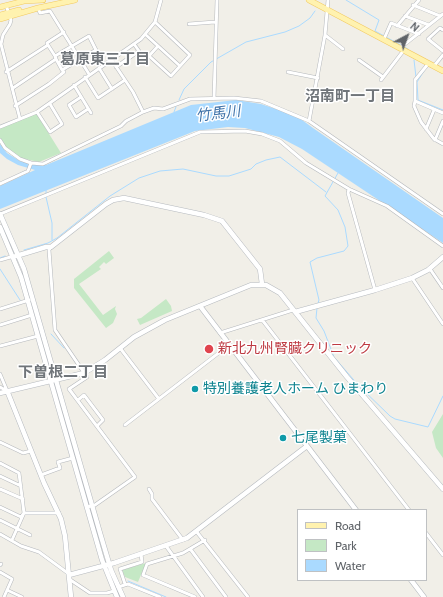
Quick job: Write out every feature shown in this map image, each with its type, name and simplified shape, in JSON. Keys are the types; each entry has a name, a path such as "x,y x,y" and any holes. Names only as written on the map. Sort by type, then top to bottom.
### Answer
{"main road":[{"path":"0,14 24,1 36,2 43,0"},
{"path":"0,11 38,8 75,0"},
{"path":"309,0 384,37 428,64 443,71"},
{"path":"0,7 8,10"},
{"path":"0,19 8,10"}],"street":[{"path":"0,127 37,112 50,104 89,74 146,35 155,22 161,0"},
{"path":"214,99 217,0"},
{"path":"309,121 325,35 328,0"},
{"path":"397,26 413,5 419,0"},
{"path":"413,5 442,15"},
{"path":"38,8 40,14 50,11 89,74"},
{"path":"8,10 10,24 3,35 1,44 6,72 13,88 15,106 20,119"},
{"path":"360,60 382,78 402,47 442,15"},
{"path":"405,16 429,25"},
{"path":"155,22 190,55 171,76 149,56 158,46"},
{"path":"189,24 216,22"},
{"path":"384,37 391,23 419,34"},
{"path":"443,30 440,28 428,39 443,51"},
{"path":"6,72 48,45 47,43 64,32"},
{"path":"146,35 180,66"},
{"path":"325,35 343,49"},
{"path":"13,88 88,36 104,64"},
{"path":"116,67 139,51 134,44"},
{"path":"15,106 49,84 64,72 48,45"},
{"path":"62,70 96,50"},
{"path":"434,66 443,54"},
{"path":"111,59 143,112"},
{"path":"428,64 415,80 414,106 426,129 435,140 443,144"},
{"path":"99,68 112,89"},
{"path":"288,72 318,78"},
{"path":"85,77 98,98 125,80"},
{"path":"74,85 91,113"},
{"path":"81,97 69,105 72,111 76,117 88,109"},
{"path":"0,140 10,153 31,163 43,164 74,150 121,126 126,121 143,112 154,108 163,109 190,99 234,98 262,101 309,121 443,214"},
{"path":"415,101 443,113"},
{"path":"37,112 50,132 62,124 50,104"},
{"path":"426,129 434,110"},
{"path":"435,140 443,121"},
{"path":"117,597 104,566 19,255 0,214 195,134 216,130 245,131 262,134 280,141 306,163 349,189 387,206 443,246"},
{"path":"0,184 29,169 31,163"},
{"path":"349,189 348,193 375,290"},
{"path":"89,507 135,477 69,388 86,379 84,373 55,330 49,250 51,247 106,204 113,200 124,198 204,215 222,221 260,269 262,284"},
{"path":"0,227 14,256 31,300 32,315 54,381 73,458 109,564 122,597"},
{"path":"0,260 46,247 51,247"},
{"path":"220,333 294,311 375,290 412,278 430,269 443,257"},
{"path":"430,269 443,288"},
{"path":"412,278 443,324"},
{"path":"0,393 84,373 147,329 251,285 262,284 270,286 280,294 443,489"},
{"path":"0,309 31,300"},
{"path":"200,306 355,509"},
{"path":"0,325 32,315"},
{"path":"263,321 408,509"},
{"path":"0,346 38,336"},
{"path":"125,425 229,345"},
{"path":"120,348 159,399"},
{"path":"0,374 41,475 59,513 65,536 71,597"},
{"path":"0,387 8,392"},
{"path":"78,400 84,395 103,420 96,426"},
{"path":"0,442 23,453 31,451"},
{"path":"69,577 183,540 307,446"},
{"path":"41,475 60,468 58,462 73,458"},
{"path":"0,463 19,473 24,513 12,540"},
{"path":"0,476 21,486"},
{"path":"0,489 23,499"},
{"path":"149,489 152,494 152,499 183,540"},
{"path":"0,507 20,517 24,513 59,513"},
{"path":"0,520 30,535"},
{"path":"196,531 205,540 248,597"},
{"path":"427,533 443,555"},
{"path":"0,534 20,546 39,552 90,593 107,593 114,590"},
{"path":"195,597 143,575 147,564 173,557 191,550 205,540"},
{"path":"166,546 203,597"},
{"path":"191,550 226,597"},
{"path":"125,584 120,569 142,562 142,554"},
{"path":"0,572 12,578 4,597"},
{"path":"412,581 424,597"},
{"path":"118,587 125,584 160,597"},
{"path":"8,590 22,597"}],"green space":[{"path":"36,113 61,153 39,162 20,158 6,148 0,138 0,128"},
{"path":"109,251 114,258 106,264 104,262 99,267 101,269 79,284 103,315 116,306 115,309 117,314 113,323 106,328 74,288 74,279"},
{"path":"166,299 171,306 172,311 140,325 137,319 141,318"},
{"path":"443,414 443,458 436,448 432,432"},
{"path":"146,563 138,582 125,577 122,570"}],"water":[{"name":"竹馬川","path":"236,100 261,104 298,117 443,218 443,243 302,149 279,137 245,128 228,127 195,131 0,209 0,186 35,170 18,165 7,159 0,153 0,144 7,153 20,161 34,165 46,165 191,105"}],"waterway":[{"path":"346,0 379,20 375,31 408,49"},
{"path":"179,100 184,89 211,62 246,42 285,32 299,26 310,18 315,11"},
{"path":"414,60 416,77"},
{"path":"424,71 417,82 418,100 443,110"},
{"path":"174,112 176,107"},
{"path":"24,250 48,243 57,238 110,196 139,178 160,171 183,169 216,176 229,176 251,169 256,164 266,160 280,157 326,192"},
{"path":"318,303 319,300 310,262 317,258 344,251 348,246 345,227 338,210 325,196 338,173"},
{"path":"46,190 46,197 52,223 52,240"},
{"path":"0,258 5,256"},
{"path":"0,269 20,300"},
{"path":"317,308 316,318 324,331 334,357 359,386 390,416 395,419 428,427 443,396"},
{"path":"51,334 64,348"},
{"path":"128,581 166,597"}],"place":[{"name":"新北九州腎臓クリニック","path":"209,349"},
{"name":"特別養護老人ホーム ひまわり","path":"195,389"},
{"name":"七尾製菓","path":"283,438"}],"district":[{"name":"葛原東三丁目","path":"105,60"},
{"name":"沼南町一丁目","path":"350,97"},
{"name":"下曽根二丁目","path":"63,373"}]}
